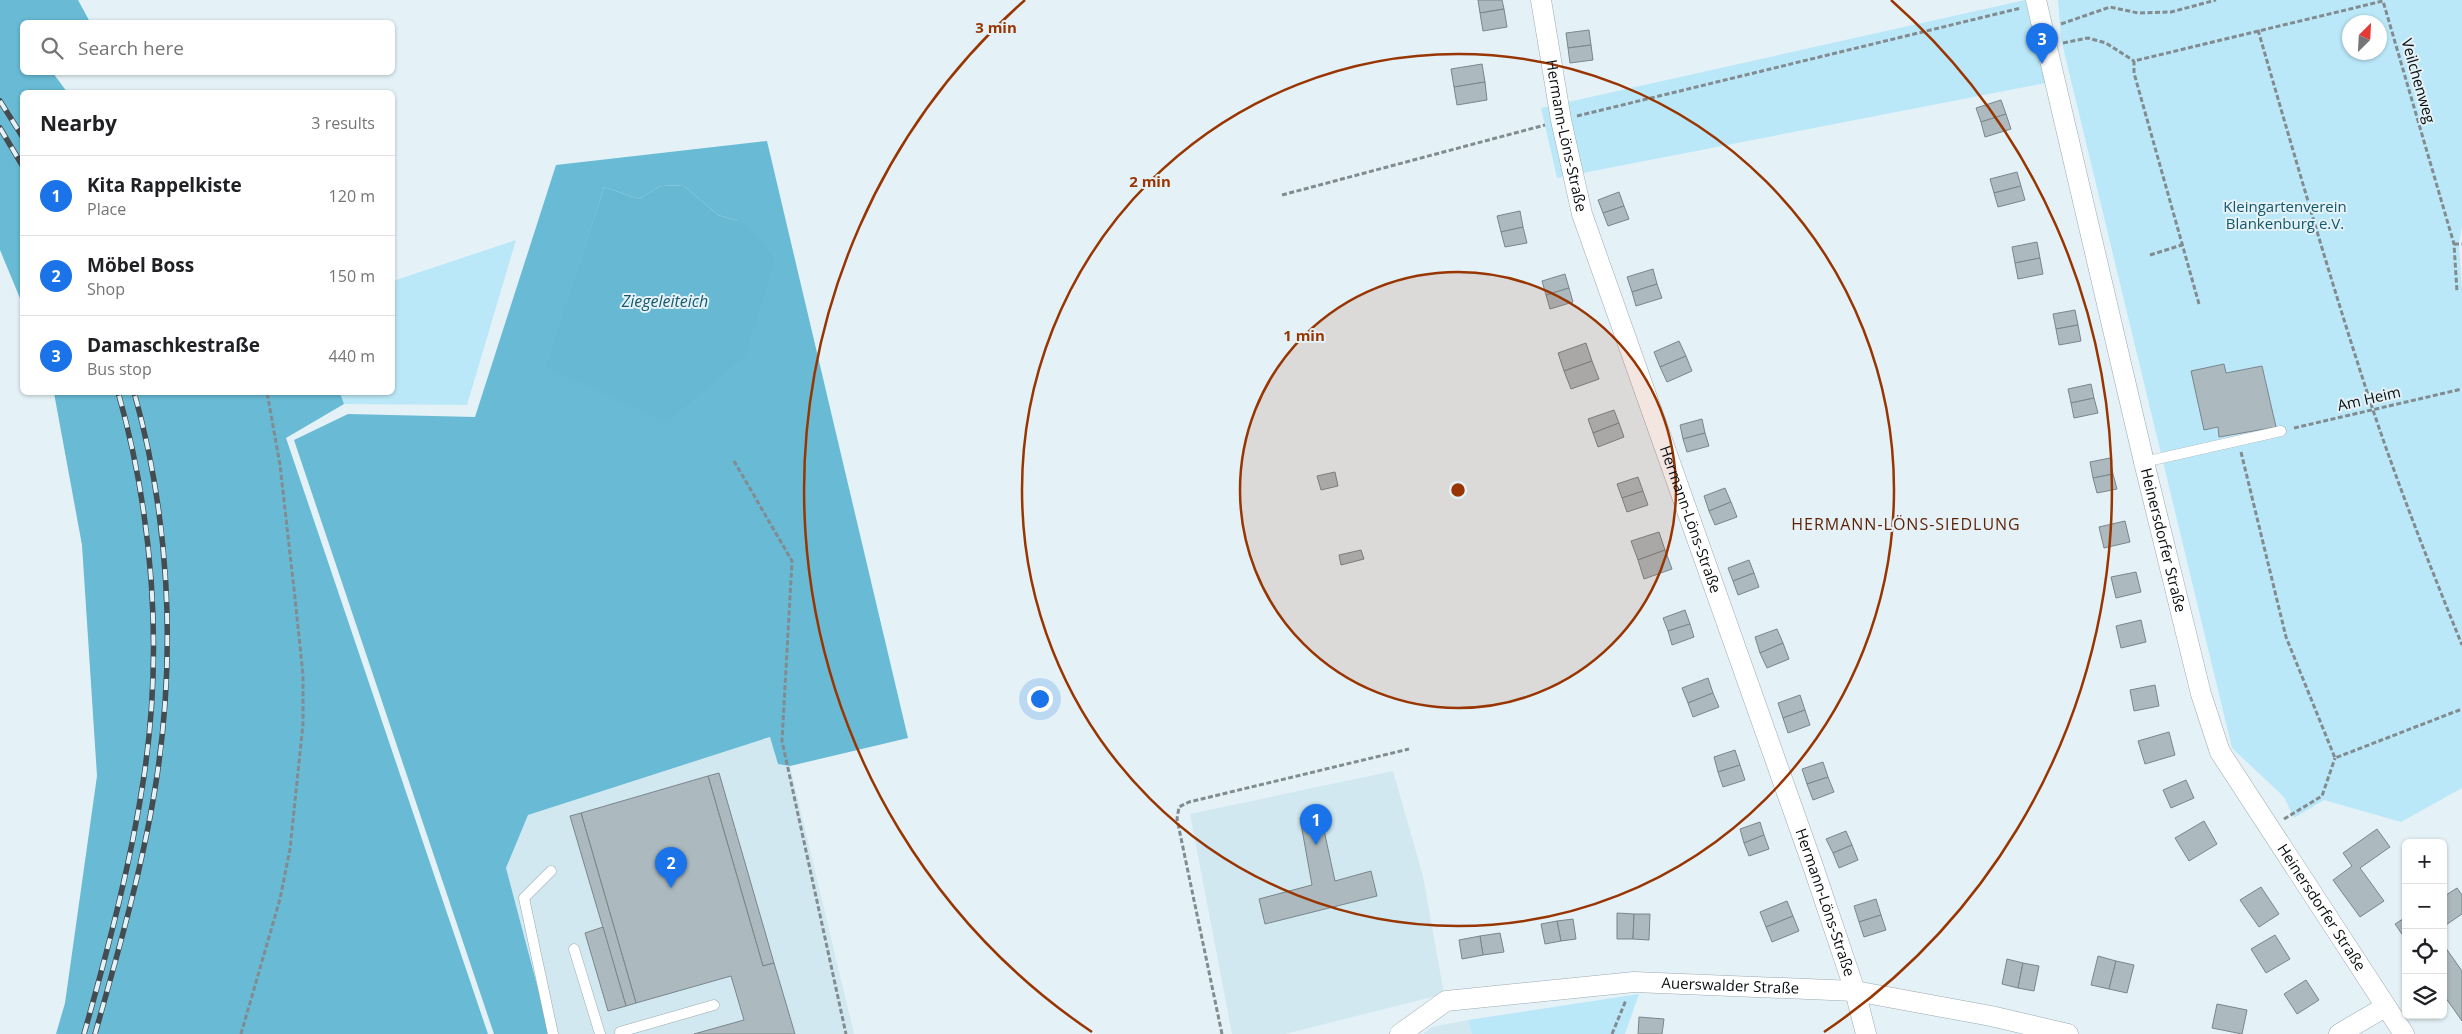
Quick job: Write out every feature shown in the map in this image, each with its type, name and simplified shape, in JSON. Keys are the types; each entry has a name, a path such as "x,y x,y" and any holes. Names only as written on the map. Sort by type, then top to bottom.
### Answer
{"street":[{"name":"Hermann-Löns-Straße","path":"1541,0 1566,119 1582,214 1814,869 1866,1034"},
{"name":"Heinersdorfer Straße","path":"2037,2 2144,462 2201,694 2220,752 2404,1034"},
{"name":"Auerswalder Straße","path":"1400,1034 1446,1001 1634,982 1854,991 1991,1016 2068,1034"},
{"path":"2339,1034 2385,1007"}],"lane":[{"path":"2144,462 2281,431"},
{"path":"551,871 524,898 553,1034"},
{"path":"574,949 600,1034"},
{"path":"618,1033 714,1005"}],"path":[{"path":"2046,38 2110,7 2138,13 2171,12 2216,0"},
{"name":"Veilchenweg","path":"2258,30 2383,1 2454,244 2457,292"},
{"path":"1282,196 1566,119 2037,2"},
{"path":"2046,38 2088,38 2106,43 2134,61 2258,30 2324,257 2373,409 2419,539 2462,645"},
{"path":"2134,61 2134,73 2199,304"},
{"path":"2454,244 2462,244"},
{"path":"2150,255 2182,245"},
{"name":"Am Heim","path":"2281,431 2462,389"},
{"path":"241,1034 280,899 290,849 303,724 303,675 295,598 280,465 268,395"},
{"path":"2240,440 2286,637 2335,758 2322,796 2269,828"},
{"path":"734,461 792,561 782,741 846,1034"},
{"path":"2335,758 2462,710"},
{"path":"1222,1034 1177,819 1179,807 1189,802 1409,749"},
{"path":"1612,1034 1634,982"}],"shaded area":[{"path":"0,0 78,0 89,20 20,20 20,75 54,75 66,90 20,90 20,298 0,250"},
{"path":"767,141 908,738 790,766 778,764 770,737 528,815 506,868 550,1034 494,1034 294,440 348,414 475,417 556,165","holes":["662,185 684,186 718,215 738,221 547,367 604,187 639,199"]},
{"path":"54,395 341,395 344,404 286,438 488,1034 56,1034 65,1003 97,776 82,545"},
{"path":"771,737 778,764 790,766 854,1034 550,1034 506,868 528,815"},
{"path":"1393,771 1423,876 1444,994 1285,1034 1232,1034 1190,814"},
{"path":"1468,1020 1472,1034 1423,1034 1432,1027"}],"green space":[{"path":"2025,0 2046,83 1557,178 1541,108"},
{"name":"Kleingartenverein Blankenburg e.V.","path":"2058,0 2462,0 2462,226 2459,244 2462,288 2462,788 2401,822 2324,800 2294,818 2284,797 2232,748 2061,39"},
{"path":"516,240 467,405 344,404 341,395 395,395 395,280"},
{"path":"1639,994 1625,1034 1472,1034 1468,1020"}],"water":[{"name":"Ziegeleiteich","path":"662,185 684,186 718,215 738,221 758,237 775,260 745,356 667,422 546,367 604,187 639,199"}],"building":[{"path":"1478,0 1502,0 1504,9 1480,13"},
{"path":"1504,9 1507,27 1483,31 1480,13"},
{"path":"1589,30 1591,45 1568,48 1566,33"},
{"path":"1591,45 1593,60 1570,63 1568,48"},
{"path":"1482,64 1485,82 1454,87 1451,69"},
{"path":"1485,82 1487,100 1457,105 1454,87"},
{"path":"2001,100 2006,114 1981,122 1976,108"},
{"path":"2006,114 2011,129 1985,137 1981,122"},
{"path":"2017,172 2021,186 1994,193 1990,179"},
{"path":"2021,186 2025,200 1998,207 1994,193"},
{"path":"1619,192 1624,206 1603,213 1598,200"},
{"path":"1624,206 1629,219 1608,226 1603,213"},
{"path":"1520,211 1523,227 1501,232 1497,216"},
{"path":"1523,227 1527,243 1505,247 1501,232"},
{"path":"2037,242 2040,258 2015,263 2012,247"},
{"path":"2040,258 2043,274 2018,279 2015,263"},
{"path":"1653,269 1657,284 1632,292 1627,277"},
{"path":"1565,274 1569,288 1546,295 1542,281"},
{"path":"1657,284 1662,298 1636,306 1632,292"},
{"path":"1569,288 1573,302 1550,309 1546,295"},
{"path":"2075,310 2078,325 2056,329 2053,314"},
{"path":"2078,325 2081,341 2059,345 2056,329"},
{"path":"1679,341 1686,356 1660,367 1654,352"},
{"path":"1586,343 1592,361 1564,371 1558,353"},
{"path":"1686,356 1692,371 1667,382 1660,367"},
{"path":"1592,361 1599,379 1571,389 1564,371"},
{"path":"2224,364 2226,373 2262,366 2276,427 2219,437 2218,427 2204,430 2191,371"},
{"path":"2091,384 2094,398 2071,403 2068,389"},
{"path":"2094,398 2098,413 2074,418 2071,403"},
{"path":"1614,410 1619,423 1593,433 1588,419"},
{"path":"1702,419 1705,433 1683,439 1680,425"},
{"path":"1619,423 1624,437 1598,447 1593,433"},
{"path":"1705,433 1709,446 1687,452 1683,439"},
{"path":"2110,458 2113,474 2093,478 2090,462"},
{"path":"1335,472 1338,486 1321,490 1317,476"},
{"path":"2113,474 2117,489 2097,493 2093,478"},
{"path":"1638,477 1643,491 1622,498 1617,484"},
{"path":"1725,488 1731,502 1709,511 1704,496"},
{"path":"1643,491 1648,505 1627,512 1622,498"},
{"path":"1731,502 1737,517 1715,525 1709,511"},
{"path":"2125,521 2130,542 2104,548 2099,527"},
{"path":"1659,532 1665,550 1638,560 1631,541"},
{"path":"1361,550 1364,559 1341,565 1339,555"},
{"path":"1665,550 1672,569 1644,579 1638,560"},
{"path":"1749,560 1754,573 1733,581 1728,568"},
{"path":"2136,572 2141,592 2116,598 2111,577"},
{"path":"1754,573 1759,587 1738,595 1733,581"},
{"path":"1685,610 1690,624 1668,631 1663,618"},
{"path":"2141,620 2146,642 2121,648 2116,626"},
{"path":"1690,624 1694,637 1672,645 1668,631"},
{"path":"1777,629 1783,643 1760,653 1755,637"},
{"path":"1783,643 1789,659 1767,668 1760,653"},
{"path":"1708,678 1713,693 1688,703 1682,688"},
{"path":"2155,685 2159,706 2134,711 2130,690"},
{"path":"1713,693 1719,707 1693,717 1688,703"},
{"path":"1800,695 1805,710 1783,718 1778,703"},
{"path":"1805,710 1810,725 1788,733 1783,718"},
{"path":"2169,732 2175,755 2145,764 2138,741"},
{"path":"1735,750 1740,765 1718,772 1714,757"},
{"path":"1823,762 1828,777 1807,784 1802,769"},
{"path":"1740,765 1745,780 1723,787 1718,772"},
{"path":"719,773 774,963 763,966 708,776"},
{"path":"708,776 763,966 774,963 795,1034 694,1034 744,1020 731,976 636,1003 581,813"},
{"path":"1828,777 1834,792 1813,800 1807,784"},
{"path":"2186,780 2194,798 2171,808 2163,790"},
{"path":"1320,812 1335,881 1371,871 1377,896 1265,924 1259,899 1312,885 1300,818"},
{"path":"581,813 636,1003 626,1006 570,816"},
{"path":"2204,821 2217,844 2189,861 2175,838"},
{"path":"1760,822 1764,835 1744,843 1740,829"},
{"path":"2377,829 2390,847 2360,868 2384,901 2360,917 2333,880 2352,866 2343,853"},
{"path":"1846,831 1852,845 1833,853 1826,839"},
{"path":"1764,835 1769,849 1749,856 1744,843"},
{"path":"1852,845 1858,860 1839,868 1833,853"},
{"path":"2261,887 2279,914 2259,927 2240,900"},
{"path":"2457,888 2462,895 2462,914 2447,924 2447,894"},
{"path":"1876,899 1881,915 1859,922 1854,906"},
{"path":"1787,901 1793,916 1766,927 1760,912"},
{"path":"1617,913 1634,914 1633,939 1617,939"},
{"path":"1634,914 1650,914 1649,940 1633,939"},
{"path":"1881,915 1886,930 1864,937 1859,922"},
{"path":"1793,916 1799,931 1772,942 1766,927"},
{"path":"1573,919 1576,939 1561,941 1557,921"},
{"path":"2402,920 2402,934 2395,924"},
{"path":"1557,921 1561,941 1545,944 1541,924"},
{"path":"603,927 626,1006 608,1011 585,933"},
{"path":"1500,933 1504,952 1483,955 1480,936"},
{"path":"2275,935 2290,959 2266,973 2251,949"},
{"path":"1480,936 1483,955 1462,959 1459,940"},
{"path":"2447,950 2462,971 2462,1021 2447,1000"},
{"path":"2098,956 2116,961 2109,989 2091,985"},
{"path":"2007,959 2023,963 2018,988 2002,984"},
{"path":"2116,961 2134,965 2127,993 2109,989"},
{"path":"2023,963 2039,966 2034,991 2018,988"},
{"path":"2306,980 2319,1000 2297,1014 2284,994"},
{"path":"2217,1004 2247,1010 2242,1034 2212,1028"},
{"path":"1639,1017 1664,1019 1662,1034 1638,1034"}],"railway":[{"path":"0,101 20,133"},
{"path":"0,128 20,162"},
{"path":"84,1034 110,938 133,841 150,728 153,680 151,582 147,534 140,486 119,395"},
{"path":"95,1034 130,906 152,809 163,728 166,680 166,583 162,535 146,439 135,395"}],"place":[{"name":"Damaschkestraße","path":"2042,64"},
{"name":"Kita Rappelkiste","path":"1316,845"},
{"name":"Möbel Boss","path":"671,888"}],"district":[{"name":"HERMANN-LÖNS-SIEDLUNG","path":"1906,524"}]}
